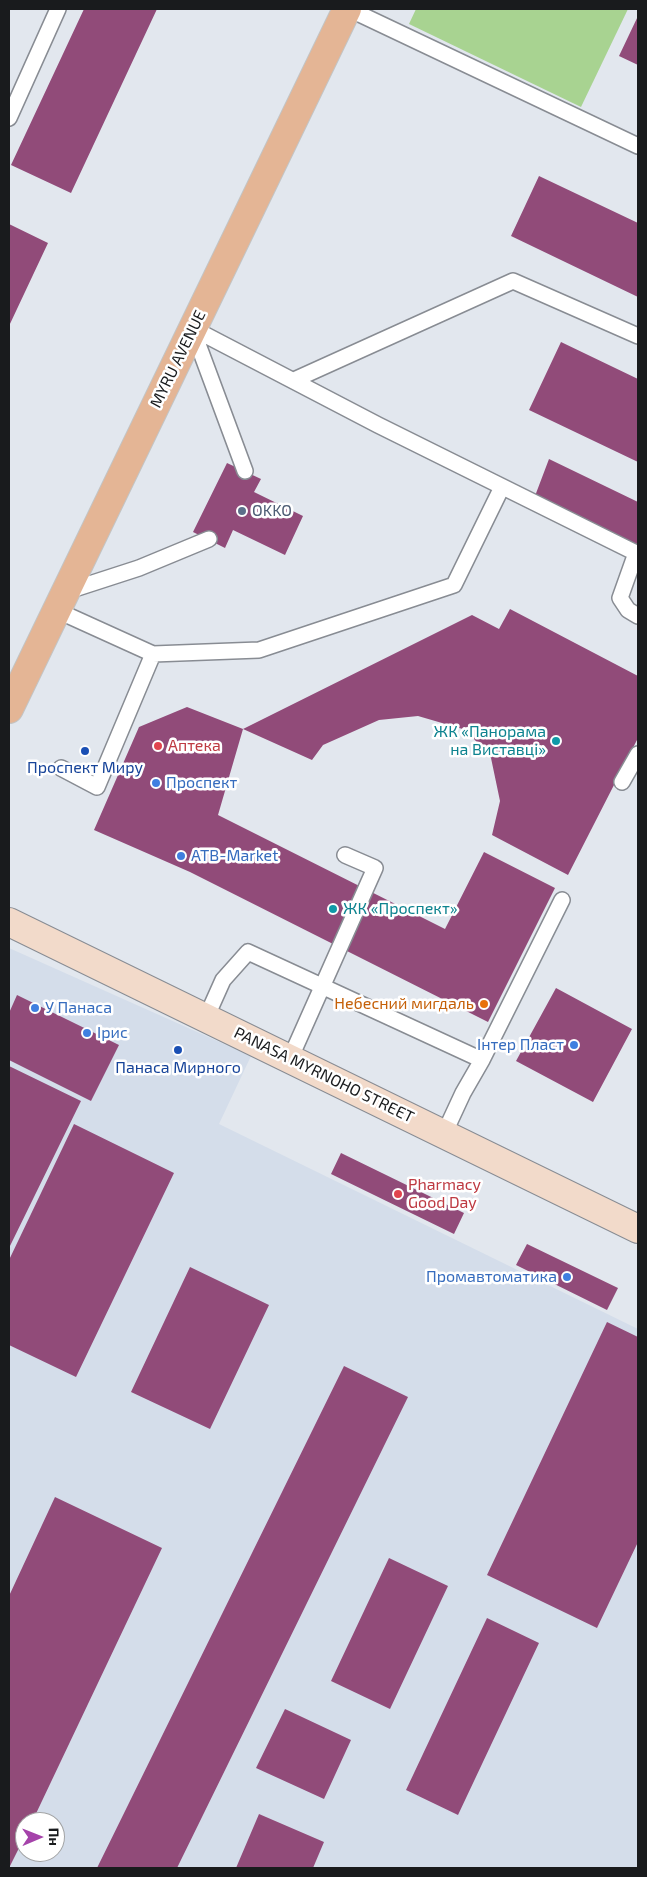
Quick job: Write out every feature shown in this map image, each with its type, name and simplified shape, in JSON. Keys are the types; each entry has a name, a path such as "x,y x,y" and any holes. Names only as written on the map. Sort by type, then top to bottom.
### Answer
{"main road":[{"name":"MYRU AVENUE","path":"9,709 348,9"},
{"name":"PANASA MYRNOHO STREET","path":"9,922 638,1229"}],"lane":[{"path":"9,118 58,9"},
{"path":"348,9 638,146"},
{"path":"294,380 512,281 638,336"},
{"path":"192,328 378,424 637,553 620,598 628,610 638,616"},
{"path":"192,328 245,471"},
{"path":"60,601 154,654 259,650 454,585 502,486"},
{"path":"60,601 209,540"},
{"path":"61,768 97,786 154,654"},
{"path":"622,782 638,754"},
{"path":"290,1059 375,868 345,855"},
{"path":"444,1134 562,900"},
{"path":"206,1018 223,980 248,952 482,1060"}],"shaded area":[{"path":"9,948 251,1056 219,1124 638,1329 638,1868 9,1868"}],"green space":[{"path":"416,9 628,9 581,107 409,24"}],"building":[{"path":"84,9 157,9 71,193 11,165"},
{"path":"638,16 638,65 619,56"},
{"path":"539,176 638,223 638,297 511,236"},
{"path":"9,224 48,243 9,326"},
{"path":"561,342 638,379 638,462 529,410"},
{"path":"549,459 638,502 638,548 535,496"},
{"path":"227,463 261,479 254,492 303,516 285,555 233,530 225,548 193,532"},
{"name":"ЖК «Панорама на Виставці»","path":"510,609 638,676 638,738 568,875 492,835 500,801 491,758 466,730 418,716 379,720 323,745 312,760 243,729 472,615 499,629"},
{"name":"ЖК «Проспект»","path":"187,707 243,729 218,815 445,929 484,852 555,888 488,1022 190,872 94,830 139,727"},
{"name":"Інтер Пласт","path":"556,988 632,1029 593,1102 516,1061"},
{"path":"17,995 119,1045 91,1101 9,1060 9,1013"},
{"path":"9,1066 81,1101 9,1248"},
{"path":"74,1124 174,1173 76,1377 9,1345 9,1260"},
{"path":"341,1153 464,1213 454,1234 331,1174"},
{"path":"527,1244 618,1288 607,1310 516,1265"},
{"path":"190,1267 269,1305 210,1429 131,1392"},
{"path":"607,1322 638,1337 638,1542 597,1628 487,1575"},
{"path":"344,1366 408,1397 177,1868 97,1868"},
{"path":"55,1497 162,1548 37,1812 15,1812 15,1856 9,1868 9,1596"},
{"path":"389,1558 448,1586 390,1709 331,1681"},
{"path":"487,1618 539,1643 458,1815 406,1790"},
{"path":"285,1709 351,1740 324,1799 256,1768"},
{"path":"259,1814 324,1842 313,1868 236,1868"}],"place":[{"name":"OKKO","path":"242,511"},
{"name":"ЖК «Панорама на Виставці»","path":"556,741"},
{"name":"Аптека","path":"158,746"},
{"name":"Проспект Миру","path":"85,751"},
{"name":"Проспект","path":"156,783"},
{"name":"ATB-Market","path":"181,856"},
{"name":"ЖК «Проспект»","path":"333,909"},
{"name":"Небесний мигдаль","path":"484,1004"},
{"name":"У Панаса","path":"35,1008"},
{"name":"Ірис","path":"87,1033"},
{"name":"Інтер Пласт","path":"574,1045"},
{"name":"Панаса Мирного","path":"178,1050"},
{"name":"Pharmacy Good Day","path":"398,1194"},
{"name":"Промавтоматика","path":"567,1277"}]}
